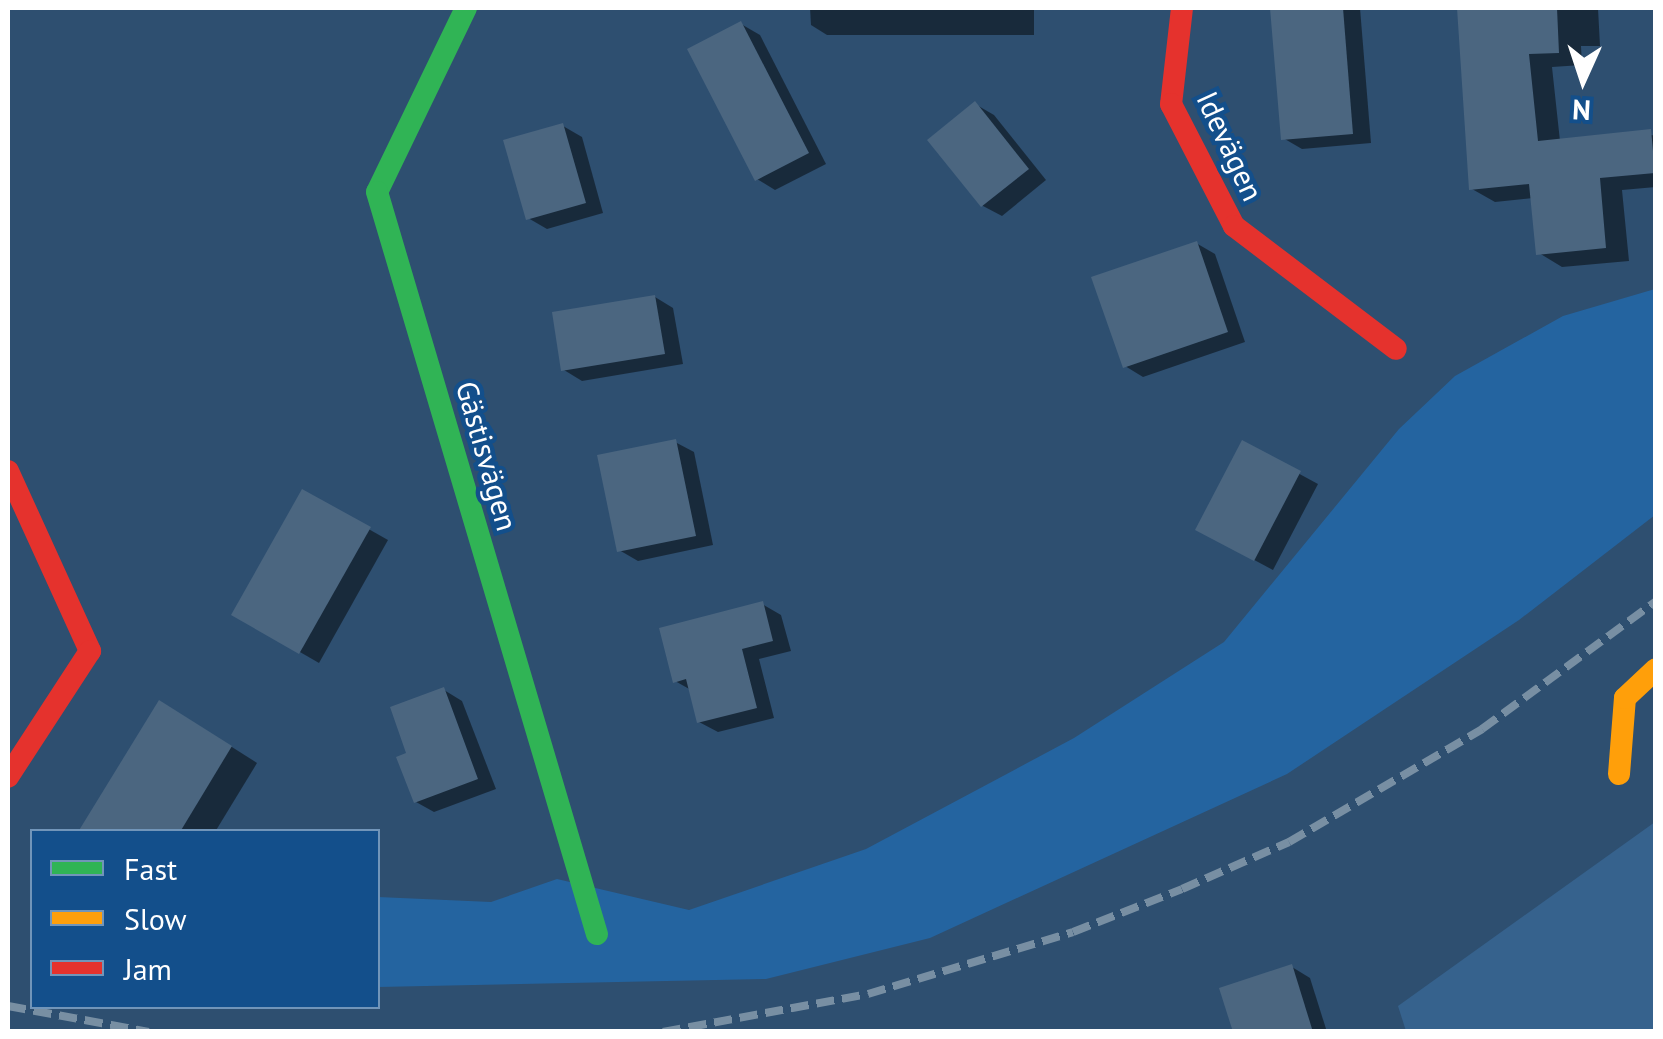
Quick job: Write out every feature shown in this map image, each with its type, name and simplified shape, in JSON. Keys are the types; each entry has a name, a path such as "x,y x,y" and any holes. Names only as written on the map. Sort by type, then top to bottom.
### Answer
{"street":[{"name":"Gästisvägen","path":"466,8 378,192 597,934"},
{"name":"Idevägen","path":"1182,8 1171,104 1234,226 1396,350"},
{"path":"8,471 90,651 8,777"},
{"path":"1619,774 1625,698 1656,668"}],"shaded area":[{"path":"1655,289 1655,515 1519,620 1287,774 930,938 766,979 380,987 380,897 491,902 557,879 689,910 866,849 1074,738 1224,642 1399,429 1455,376 1563,316"},
{"path":"1655,822 1655,1031 1406,1031 1398,1006"}],"building":[{"path":"1270,8 1343,8 1353,134 1281,140"},
{"path":"1457,8 1557,8 1559,53 1529,54 1538,141 1651,129 1655,173 1600,178 1606,248 1536,255 1529,184 1469,190"},
{"path":"741,21 809,153 755,181 687,49"},
{"path":"975,101 1029,169 981,207 927,140"},
{"path":"563,123 586,203 526,220 503,140"},
{"path":"1197,241 1228,332 1123,368 1091,277"},
{"path":"655,295 665,354 561,371 552,312"},
{"path":"676,439 696,536 617,552 597,455"},
{"path":"1242,440 1301,471 1254,561 1195,530"},
{"path":"302,489 371,527 299,654 231,615"},
{"path":"763,601 773,641 742,649 757,708 697,723 686,679 673,683 659,628"},
{"path":"444,687 478,779 414,803 396,757 406,753 390,707"},
{"path":"159,700 232,746 182,829 80,829"},
{"path":"1292,964 1313,1032 1233,1032 1219,988"}],"railway":[{"path":"663,1032 868,994 1073,932 1182,889 1289,842 1482,729 1656,601"},
{"path":"8,1006 149,1032"}],"traffic: fast":[{"path":"466,8 377,192 597,934"}],"traffic: slow":[{"path":"1619,774 1625,698 1656,669"}],"traffic: jam":[{"path":"1182,8 1171,104 1234,226 1396,349"},
{"path":"8,471 90,651 8,777"}]}
